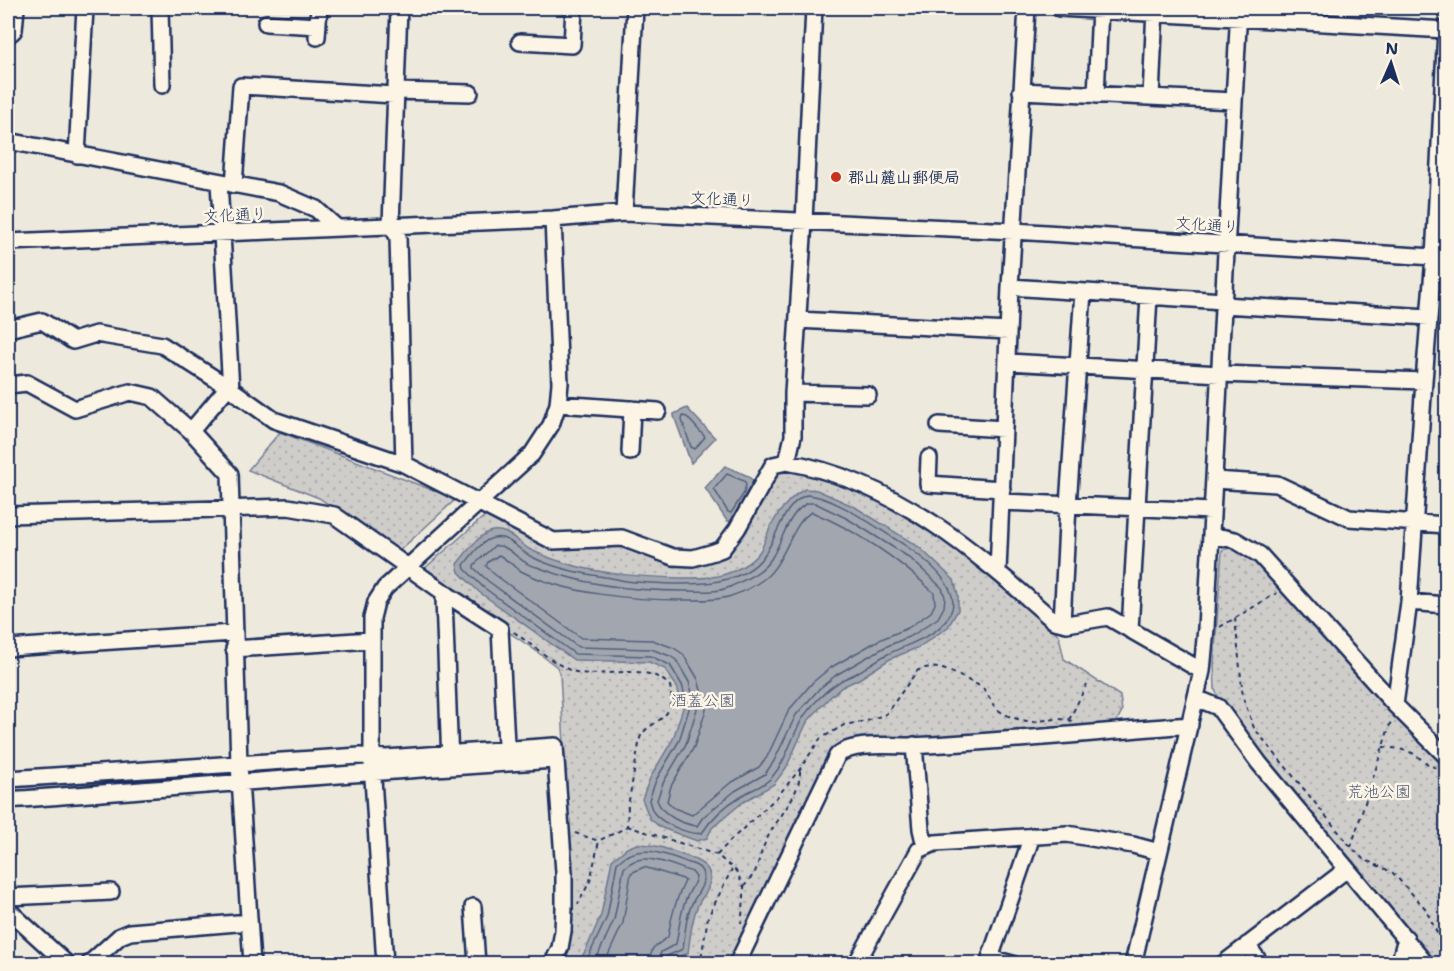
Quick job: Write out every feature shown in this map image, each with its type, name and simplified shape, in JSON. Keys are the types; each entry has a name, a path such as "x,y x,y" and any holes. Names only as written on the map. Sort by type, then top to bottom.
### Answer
{"street":[{"path":"8,33 14,30 16,8"},
{"path":"77,155 85,8"},
{"path":"160,8 162,85"},
{"path":"266,23 318,31 319,8"},
{"path":"399,8 394,93 391,225 398,237 404,464"},
{"path":"520,42 572,45 574,8"},
{"path":"624,213 634,8"},
{"path":"788,462 793,436 793,393 814,8"},
{"path":"998,571 1010,287 1027,8"},
{"path":"1059,8 1239,12 1446,30 1440,259 1429,317 1409,602 1394,710"},
{"path":"1096,95 1100,8"},
{"path":"1151,97 1154,10"},
{"path":"1133,963 1202,671 1239,12"},
{"path":"191,431 229,388 220,234 241,86 394,93 470,93"},
{"path":"1021,91 1234,101"},
{"path":"8,141 279,193 316,209 336,227"},
{"name":"文化通り","path":"8,242 553,219 624,213 1014,231 1440,259"},
{"path":"385,963 372,764 372,618 376,602 385,588 480,504 538,447 548,431 558,404 559,366 553,219"},
{"path":"1010,287 1429,317"},
{"path":"1062,623 1083,292"},
{"path":"1130,630 1149,296"},
{"path":"798,320 1008,331"},
{"path":"8,329 42,321 73,341 96,334 162,345 274,420 404,464 553,541 622,538 673,557 693,558 722,549 737,529 773,465 788,462 832,472 876,490 923,515 998,571 1054,621 1067,624 1108,617 1202,671"},
{"path":"1007,362 1220,374 1424,381"},
{"path":"8,385 27,383 75,410 130,392 152,397 191,431 230,474 233,633 252,963"},
{"path":"793,393 868,396"},
{"path":"558,404 658,411"},
{"path":"630,452 632,409"},
{"path":"939,425 1004,429"},
{"path":"929,458 928,484 1068,505 1212,511"},
{"path":"1214,480 1277,484 1349,518 1446,525"},
{"path":"8,515 288,507 334,515 500,629 506,756"},
{"path":"1211,535 1235,540 1260,555 1394,710 1446,762"},
{"path":"446,594 444,598 449,760"},
{"path":"1409,602 1446,605"},
{"path":"8,648 233,633"},
{"path":"234,649 371,640"},
{"path":"1196,698 1218,707 1259,763 1348,863 1426,963"},
{"path":"737,963 837,756 841,752 851,748 914,746 1190,725"},
{"path":"914,746 921,829 925,846"},
{"path":"8,800 240,783 372,764 386,758 449,760 555,753 564,872 564,913 560,948 552,963"},
{"path":"8,779 360,756 372,764"},
{"path":"126,772 128,791"},
{"path":"856,963 919,850 925,846 934,843 1074,834 1159,852"},
{"path":"1012,963 989,961 1032,836"},
{"path":"1223,963 1348,863"},
{"path":"8,897 111,892"},
{"path":"473,907 477,963"},
{"path":"8,910 67,963"},
{"path":"89,963 120,936 130,932 249,922"},
{"path":"1399,963 1406,938"},
{"path":"1247,945 1261,963"}],"path":[{"path":"1220,627 1278,592"},
{"path":"1235,618 1243,698 1254,728 1351,847 1363,859 1392,872 1425,908 1437,933 1446,937"},
{"path":"507,628 570,670 584,674 623,671 638,673 656,676 670,686 672,695 668,710 661,721 643,731 640,738 628,806 627,826"},
{"path":"1069,720 1087,684"},
{"path":"1348,863 1394,710"},
{"path":"1382,747 1406,751 1428,766 1446,762"},
{"path":"739,928 743,915 744,887 754,872 774,825 797,787 800,770"},
{"path":"560,818 577,836 599,841"},
{"path":"627,826 717,855 732,868 744,887"},
{"path":"564,913 575,909 585,893 599,841 627,826"},
{"path":"697,963 701,959 708,917 732,868"}],"green space":[{"path":"280,432 456,499 398,552 319,498 248,470"},
{"name":"酒蓋公園","path":"790,468 825,475 925,523 1044,617 1059,636 1064,659 1120,696 1122,711 1115,724 847,744 816,784 729,963 557,963 570,847 560,675 557,667 532,648 424,575 424,569 488,513 549,546 615,542 674,562 724,556 777,472"},
{"name":"荒池公園","path":"1233,547 1257,564 1446,763 1446,963 1435,963 1295,796 1224,707 1215,690 1214,664 1222,550"}],"water":[{"path":"687,408 715,438 691,463 674,416"},
{"path":"725,466 748,476 753,481 750,496 734,521 727,521 705,488"},
{"path":"805,489 817,490 855,507 919,547 954,580 958,595 958,610 948,627 919,647 890,659 842,687 828,699 807,722 786,768 774,784 743,802 712,828 707,838 697,841 662,828 650,819 642,799 650,778 673,739 683,708 677,687 665,669 649,662 574,660 479,592 459,572 457,564 480,537 489,532 500,531 534,552 582,568 648,577 707,578 727,574 748,563 757,555 780,512 789,501"},
{"path":"637,844 654,846 690,857 709,871 710,883 695,915 688,953 665,963 578,963 601,915 612,860 627,848"}],"place":[{"name":"郡山麓山郵便局","path":"836,177"}]}
